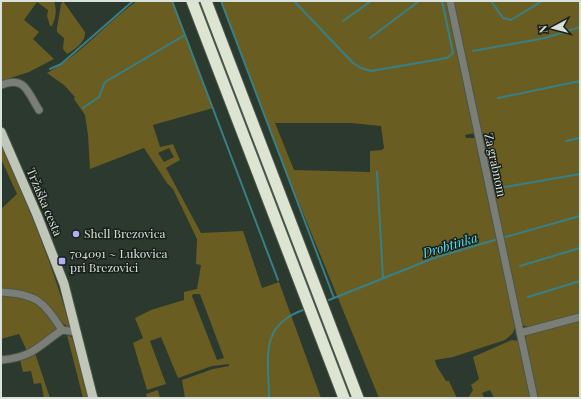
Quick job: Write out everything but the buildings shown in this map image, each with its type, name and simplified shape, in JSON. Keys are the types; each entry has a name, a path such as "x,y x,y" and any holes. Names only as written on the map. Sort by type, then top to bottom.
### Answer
{"highway":[{"path":"192,1 344,398"},
{"path":"206,1 358,398"},
{"path":"317,329 337,398"}],"main road":[{"name":"Tržaška cesta","path":"1,132 37,215 61,277 94,398"}],"street":[{"name":"Za grabnom","path":"450,1 498,234 534,398"},
{"path":"1,85 10,81 17,81 23,84 39,110"},
{"path":"1,292 19,293 36,299 50,313 62,330"},
{"path":"520,333 580,317"},
{"path":"1,360 21,357 32,353 62,330 76,332"}],"shaded area":[{"path":"1,1 54,1 56,10 52,26 50,26 47,16 48,10 37,2 24,20 39,32 33,39 54,59 29,72 1,81"},
{"path":"63,1 85,32 82,42 67,54 63,49 64,38 57,32 61,4"},
{"path":"137,1 173,1 213,108 153,125 160,147 173,144 180,160 166,168 201,233 243,231 262,288 279,282 321,398 185,398 182,380 213,369 229,366 229,364 212,366 178,378 161,337 150,341 166,384 147,390 133,343 143,338 135,318 151,310 184,300 184,292 197,289 201,265 196,264 197,239 173,189 167,183 144,148 90,169 85,115 74,99 75,97 64,85 47,73 71,57","holes":["169,148 174,157 164,162 158,153","193,294 200,294 224,358 217,360 192,296"]},
{"path":"221,1 447,1 475,133 465,135 466,138 476,138 516,325 513,333 505,340 453,357 435,360 446,381 449,381 457,398 379,398 290,181","holes":["275,123 351,123 381,126 384,148 382,150 370,151 370,172 294,170"]},
{"path":"453,1 580,1 580,315 530,328 520,324"},
{"path":"1,143 30,211 47,256 70,326 68,327 19,291 1,288 1,209 17,194 1,159"},
{"path":"1,295 20,298 33,303 49,318 56,327 56,331 27,351 19,334 1,339"},
{"path":"580,319 580,398 536,398 525,339 527,335"},
{"path":"67,335 73,338 89,398 83,398"},
{"path":"512,340 519,341 531,398 494,398 490,390 482,393 484,398 468,398 473,390 471,385 479,379 473,357"},
{"path":"35,353 50,398 44,398 41,383 34,384 31,371 23,372 20,360"},
{"path":"158,390 160,398 147,398 146,394"}],"waterway":[{"path":"50,69 61,64 133,1"},
{"path":"83,108 99,97 105,82 185,35 172,1"},
{"path":"221,1 334,298"},
{"path":"294,1 353,63 361,68 371,71 447,58 453,53 442,1"},
{"path":"343,21 371,1"},
{"path":"370,38 419,1"},
{"path":"491,1 503,18 511,20 542,1"},
{"path":"473,51 545,38 580,27"},
{"path":"185,35 278,280"},
{"path":"498,98 580,81"},
{"path":"566,141 580,138"},
{"path":"377,172 383,278"},
{"path":"494,189 580,174"},
{"name":"Drobtinka","path":"502,238 580,216"},
{"name":"Drobtinka","path":"329,300 434,258 498,239"},
{"path":"520,266 580,248"},
{"path":"528,297 580,281"},
{"name":"Drobtinka","path":"269,398 268,358 272,335 279,325 289,317 303,310"}],"place":[{"name":"Shell Brezovica","path":"76,234"},
{"name":"704091 ~ Lukovica pri Brezovici","path":"62,261"}]}
